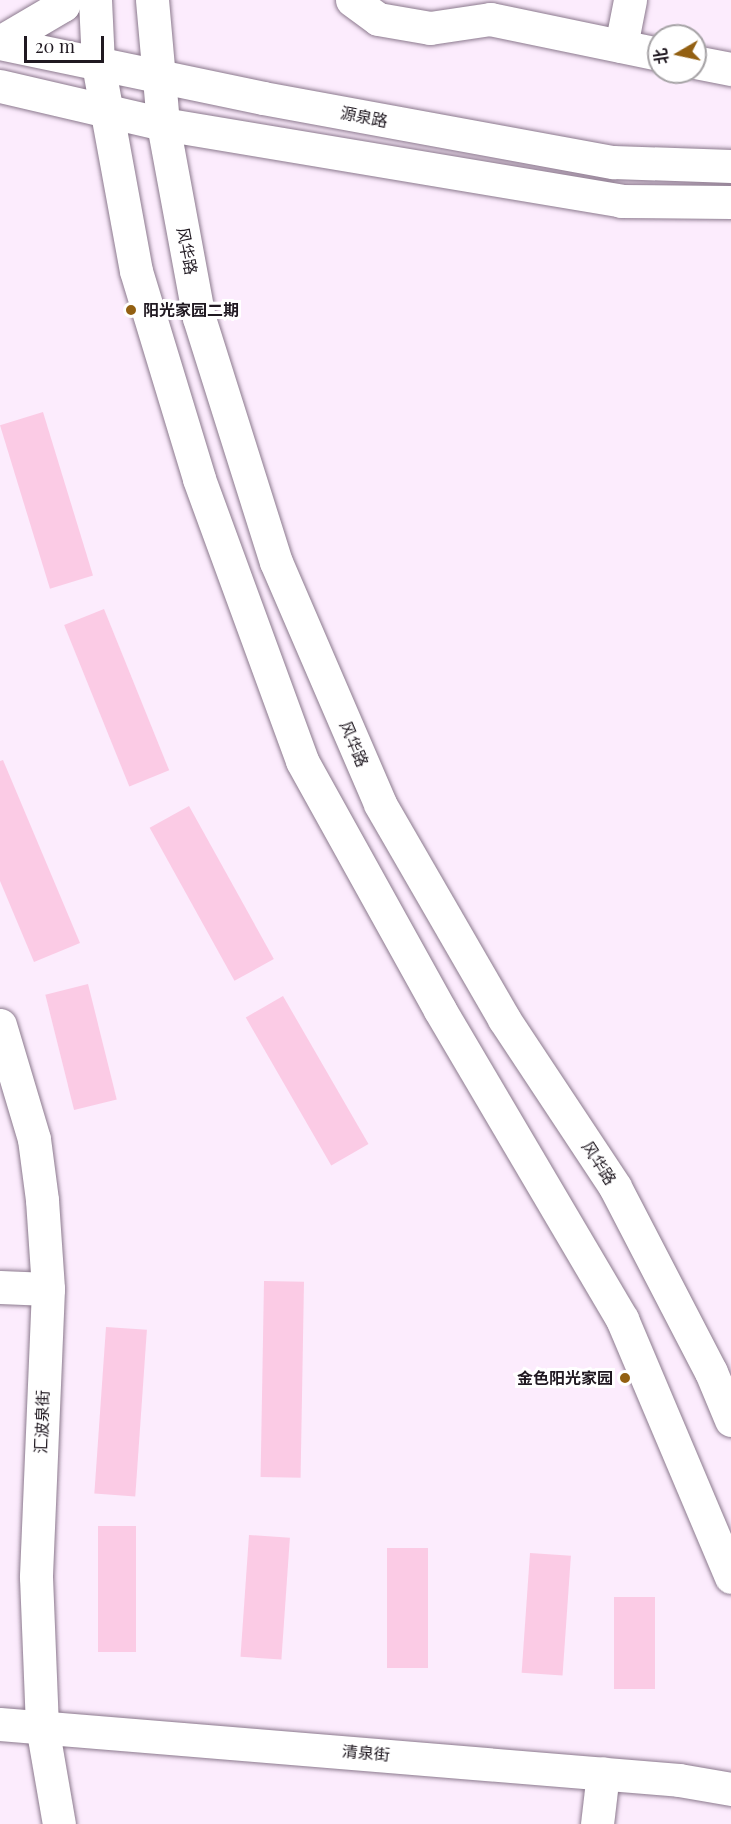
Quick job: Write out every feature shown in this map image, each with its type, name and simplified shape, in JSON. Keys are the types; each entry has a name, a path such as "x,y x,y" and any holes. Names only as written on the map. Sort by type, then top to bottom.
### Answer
{"street":[{"path":"0,42 63,5 65,0"},
{"path":"95,0 98,64 136,271 199,479 302,761 440,1010 622,1319 731,1577"},
{"name":"风华路","path":"152,0 163,124 200,318 276,562 375,793 504,1019 615,1187 711,1372 731,1419"},
{"path":"352,0 378,19 430,28 471,11 490,19 647,51"},
{"path":"621,46 630,0"},
{"name":"源泉路","path":"0,42 263,98 613,162 731,166"},
{"path":"707,64 731,69"},
{"path":"0,86 163,124 621,201 731,202"},
{"name":"汇波泉街","path":"0,1025 34,1139 48,1289 36,1577 42,1726 58,1824"},
{"path":"0,1287 48,1289"},
{"name":"清泉街","path":"0,1724 603,1773 731,1789"},
{"path":"597,1824 603,1773"}],"building":[{"path":"43,412 93,576 50,589 0,425"},
{"path":"104,609 169,770 129,786 64,625"},
{"path":"3,760 80,943 34,962 0,881 0,761"},
{"path":"189,806 274,959 234,981 150,828"},
{"path":"88,984 117,1099 74,1110 45,995"},
{"path":"283,996 369,1144 331,1166 246,1018"},
{"path":"264,1281 304,1282 301,1478 261,1477"},
{"path":"106,1327 147,1330 135,1496 94,1494"},
{"path":"98,1526 136,1526 136,1652 98,1652"},
{"path":"249,1535 290,1538 281,1660 240,1657"},
{"path":"387,1548 428,1548 428,1668 387,1668"},
{"path":"530,1553 571,1556 563,1676 522,1673"},
{"path":"614,1597 655,1597 655,1689 614,1689"}],"place":[{"name":"阳光家园二期","path":"131,310"},
{"name":"金色阳光家园","path":"625,1378"}]}
